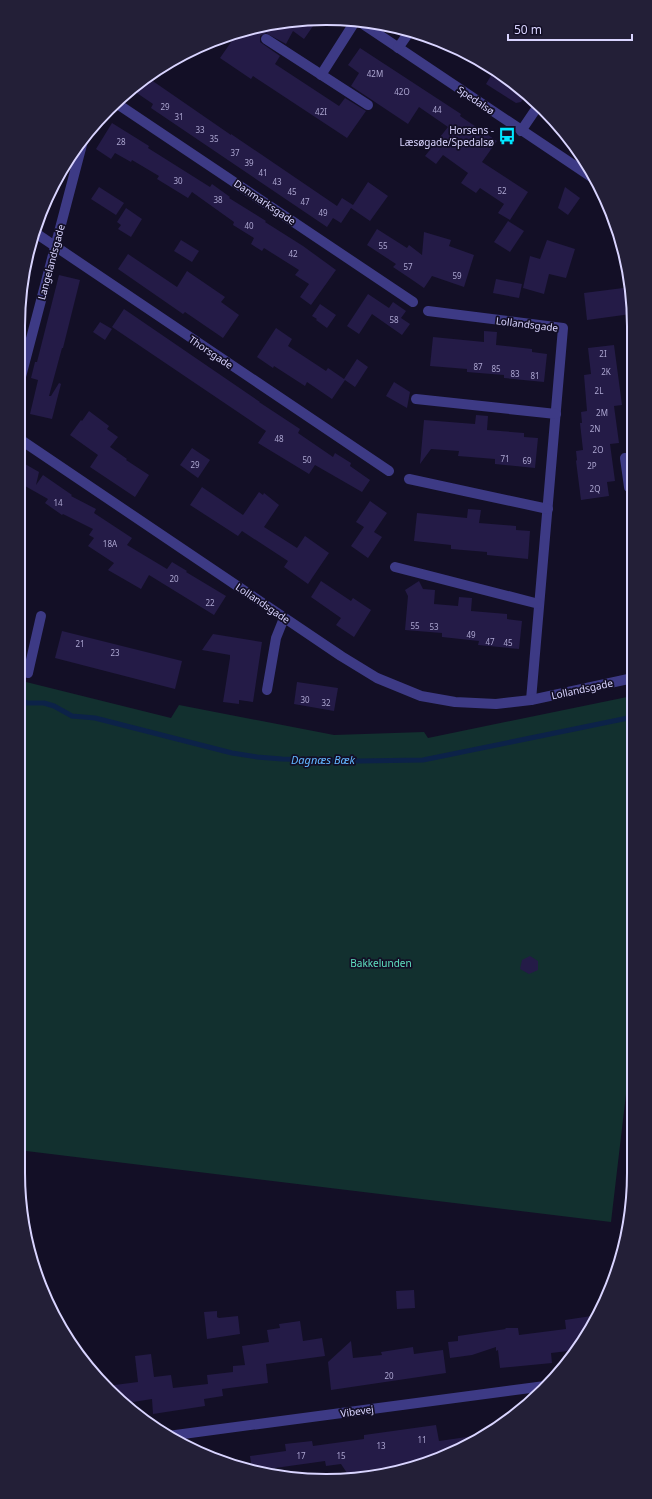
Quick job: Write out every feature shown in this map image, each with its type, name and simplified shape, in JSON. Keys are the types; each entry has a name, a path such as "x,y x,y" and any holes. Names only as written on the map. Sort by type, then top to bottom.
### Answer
{"street":[{"name":"Spedalsø","path":"321,74 353,27"},
{"name":"Spedalsø","path":"370,29 585,173"},
{"path":"398,48 407,36"},
{"path":"266,39 368,105"},
{"name":"Danmarksgade","path":"121,106 413,302"},
{"path":"521,131 535,110"},
{"name":"Langelandsgade","path":"25,361 80,154"},
{"name":"Thorsgade","path":"39,235 389,472"},
{"name":"Lollandsgade","path":"428,311 563,328 531,700"},
{"path":"416,399 556,414"},
{"name":"Lollandsgade","path":"25,443 341,656 377,678 421,696 455,702 496,704 531,700 627,679"},
{"path":"625,458 627,473"},
{"path":"409,479 548,509"},
{"path":"395,567 540,604"},
{"path":"25,672 28,673 41,616"},
{"path":"267,690 276,638 284,618"},
{"name":"Vibevej","path":"177,1435 538,1387"}],"green space":[{"name":"Bakkelunden","path":"25,682 171,718 179,705 334,735 424,732 428,738 627,697 627,1086 611,1222 25,1151"}],"building":[{"path":"313,26 304,39 293,31 286,44 266,33 260,36 260,42 280,56 275,64 339,106 345,98 366,111 347,138 253,76 251,79 220,58 233,40 267,31"},
{"path":"360,48 461,114 460,116 497,141 482,162 528,192 510,220 498,213 504,204 480,188 476,193 461,183 468,173 443,155 436,164 425,156 448,127 419,107 408,124 351,86 359,73 348,65"},
{"path":"491,75 523,99 521,102 516,103 486,84"},
{"path":"152,81 337,206 342,198 353,205 368,182 388,196 370,221 351,208 341,223 333,218 327,227 151,108 153,104 136,93"},
{"path":"112,123 149,146 148,148 210,187 212,184 230,197 229,198 266,221 265,222 303,246 336,270 311,305 300,297 309,284 295,275 299,270 264,248 262,251 251,244 254,238 233,225 234,222 192,192 188,198 157,179 159,176 132,160 131,162 115,153 111,159 96,149"},
{"path":"99,187 124,203 116,215 91,199"},
{"path":"565,187 580,198 568,215 558,208"},
{"path":"126,208 142,219 131,237 118,229 121,225 117,222"},
{"path":"508,221 524,231 510,252 494,242"},
{"path":"377,229 407,248 409,245 422,255 424,232 451,240 449,246 474,255 464,287 432,276 424,288 393,267 396,264 367,245"},
{"path":"181,240 199,251 192,262 174,251"},
{"path":"547,240 575,249 566,278 549,274 544,294 523,288 530,256 540,259"},
{"path":"128,254 177,287 187,271 225,297 221,302 239,315 223,338 185,312 183,314 118,269"},
{"path":"59,275 80,280 49,396 51,396 59,383 61,384 52,419 30,414 38,380 31,378 35,362 37,362"},
{"path":"496,279 522,284 519,298 493,293"},
{"path":"624,288 626,315 587,320 584,293"},
{"path":"368,294 389,308 393,302 406,311 401,318 410,324 402,335 372,314 359,334 347,326"},
{"path":"320,304 336,315 327,328 312,316"},
{"path":"124,309 300,429 298,433 333,457 335,453 351,463 350,466 370,480 362,492 315,465 309,474 258,443 266,431 112,327"},
{"path":"100,322 112,329 105,340 93,332"},
{"path":"276,328 292,339 288,346 326,371 328,368 344,379 357,359 368,367 355,387 345,380 332,399 307,382 305,386 257,357"},
{"path":"484,331 497,332 496,345 532,349 532,352 547,354 544,382 504,378 504,375 467,372 467,369 430,366 433,337 484,342"},
{"path":"614,345 622,405 614,406 619,443 610,444 615,481 607,482 609,496 581,500 576,451 583,450 580,423 582,423 581,412 587,411 584,375 591,374 588,348"},
{"path":"394,382 410,392 407,408 386,396"},
{"path":"89,411 109,426 107,429 118,437 110,447 127,459 126,460 149,475 135,497 90,467 98,455 70,435"},
{"path":"476,415 488,416 487,430 524,433 524,437 538,438 535,468 495,464 495,459 458,456 459,451 431,449 420,464 424,420 475,424"},
{"path":"192,448 210,460 198,478 180,465"},
{"path":"25,464 39,472 36,485 43,475 72,495 71,496 96,509 94,513 132,538 127,545 167,569 172,562 226,596 214,615 149,575 141,589 108,570 114,563 88,546 94,538 89,535 93,529 63,514 62,515 45,503 48,499 25,486"},
{"path":"202,487 243,515 259,492 263,495 264,493 279,505 264,527 297,548 305,536 329,553 308,584 284,567 288,561 242,531 238,536 190,505"},
{"path":"370,501 387,513 374,532 382,537 368,558 351,546 364,527 356,522"},
{"path":"468,509 481,510 479,523 516,526 516,530 530,531 528,559 487,555 487,552 451,549 451,545 414,541 417,513 467,518"},
{"path":"321,581 351,601 353,598 371,610 354,637 336,625 341,618 311,597"},
{"path":"419,581 423,589 435,590 434,604 458,606 459,597 472,598 471,611 507,614 507,619 522,621 519,649 478,645 479,641 442,637 442,633 405,630 408,596 405,590"},
{"path":"62,631 182,661 175,689 55,658"},
{"path":"213,634 262,642 253,702 239,700 239,704 223,702 230,655 202,650"},
{"path":"297,682 338,688 334,711 294,704"},
{"path":"530,956 538,961 538,970 529,974 520,969 522,960"},
{"path":"414,1290 415,1308 397,1309 396,1291"},
{"path":"217,1311 217,1317 219,1318 238,1316 240,1334 207,1339 204,1312"},
{"path":"591,1316 568,1351 551,1353 552,1363 500,1368 498,1350 496,1351 496,1347 472,1355 450,1358 448,1342 458,1341 458,1336 506,1329 505,1328 518,1328 519,1335 566,1329 565,1320"},
{"path":"300,1321 303,1341 322,1338 325,1356 266,1364 268,1383 222,1389 223,1396 204,1399 205,1406 153,1414 152,1399 132,1402 112,1385 138,1382 135,1356 151,1354 154,1377 171,1375 173,1388 208,1384 207,1375 233,1372 233,1366 245,1365 242,1346 269,1342 267,1330 280,1328 279,1324"},
{"path":"351,1341 353,1358 382,1355 381,1352 413,1347 414,1354 443,1350 446,1373 331,1390 328,1362"},
{"path":"436,1425 439,1441 472,1436 441,1451 404,1464 350,1473 347,1473 341,1464 326,1466 325,1461 275,1468 275,1469 251,1465 250,1456 286,1451 285,1444 312,1441 313,1446 364,1439 364,1435"}],"waterway":[{"name":"Dagnæs Bæk","path":"25,702 44,703 54,706 72,716 95,718 232,753 282,759 359,761 423,760 627,718"}],"place":[{"name":"Horsens - Læsøgade/Spedalsø","path":"507,136"}]}
